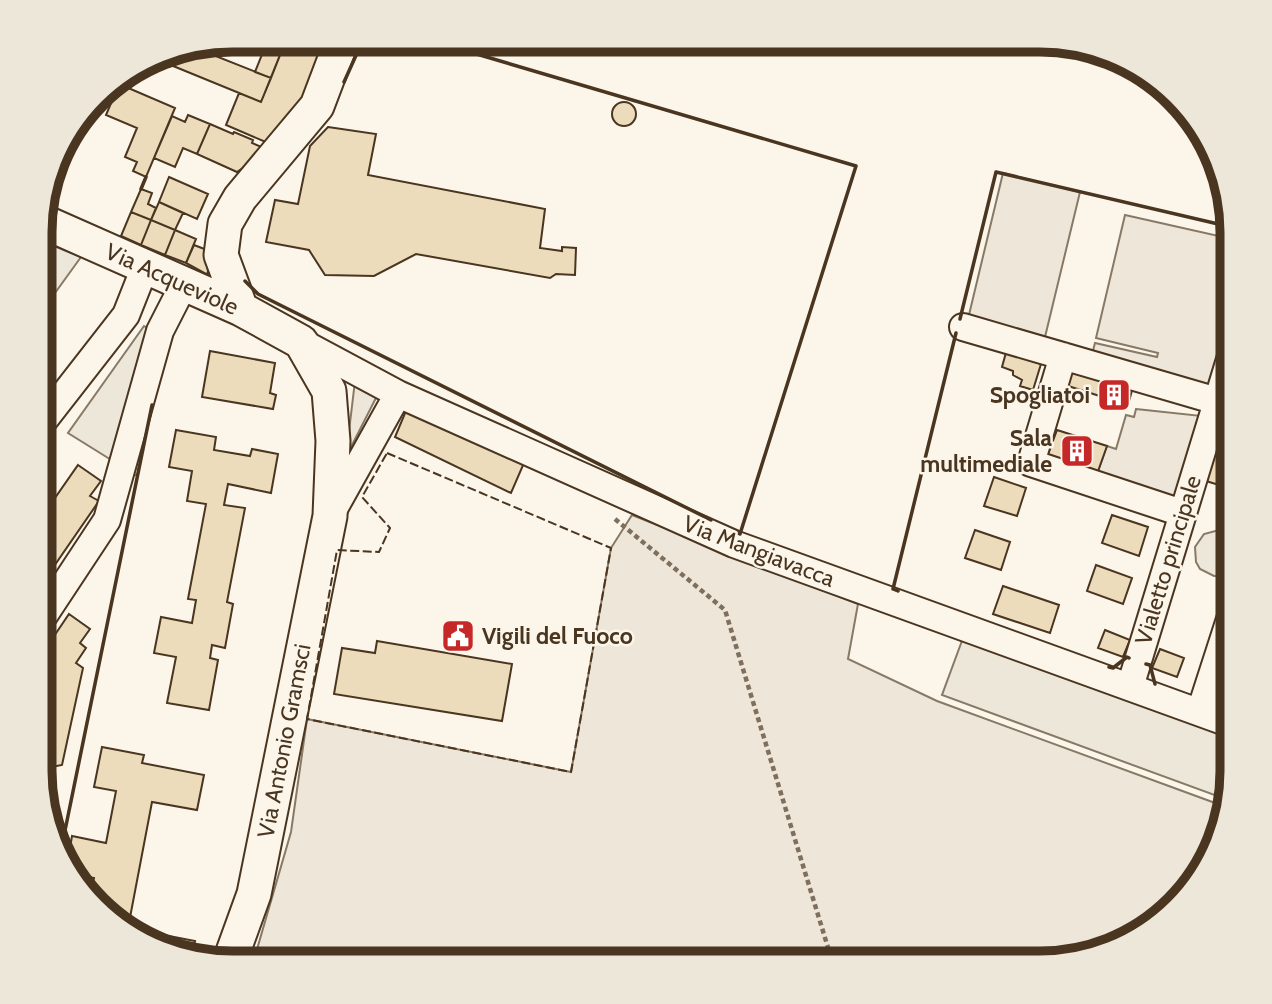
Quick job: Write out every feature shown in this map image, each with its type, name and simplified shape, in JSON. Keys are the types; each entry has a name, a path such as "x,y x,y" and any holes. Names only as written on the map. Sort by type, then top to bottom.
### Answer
{"main road":[{"path":"241,309 221,255 225,225 240,198 317,106 337,52"},
{"name":"Via Acqueviole","path":"53,226 241,309 301,342"},
{"name":"Via Antonio Gramsci","path":"233,951 254,894 330,516 333,441 329,391 301,342"}],"street":[{"path":"52,409 126,315 145,267"},
{"path":"53,602 107,520 160,331 184,284"},
{"path":"963,327 1217,401"},
{"name":"Via Mangiavacca","path":"301,342 398,394 734,544 1219,719"},
{"path":"1063,356 1031,463 1182,513"},
{"name":"Vialetto principale","path":"1130,687 1220,392"},
{"name":"Via Antonio Gramsci","path":"330,516 398,394"},
{"path":"1200,712 1219,652"}],"path":[{"path":"614,491 614,518 725,610 829,951"}],"shaded area":[{"path":"1003,173 1080,192 1045,337 968,319"},
{"path":"1125,215 1220,236 1220,369 1214,390 1091,358 1095,343 1157,357 1158,353 1096,338"},
{"path":"52,245 81,257 52,297"},
{"path":"144,326 170,342 157,382 137,476 68,433"},
{"path":"355,381 379,392 350,449 347,448"},
{"path":"1136,409 1202,416 1177,500 1097,474 1107,446 1116,449 1126,415 1134,417"},
{"path":"632,515 858,604 848,659 937,701 1216,803 1206,841 1175,890 1149,914 1109,938 1063,950 256,951 291,832 307,719 571,772 611,548"},
{"path":"1219,530 1219,576 1200,569 1196,562 1195,547 1204,534"},
{"path":"963,638 1219,731 1217,796 942,695"}],"building":[{"path":"263,52 281,52 271,78 255,72"},
{"path":"281,52 321,52 303,100 268,143 226,125 239,93 261,102"},
{"path":"210,54 271,78 261,102 169,64"},
{"path":"127,87 175,108 146,177 133,171 137,162 125,157 137,128 106,115 113,98"},
{"path":"624,102 633,105 636,114 633,123 624,126 615,123 612,114 615,105"},
{"path":"188,115 210,124 197,154 183,148 175,167 154,158 172,116 185,122"},
{"path":"210,124 253,140 252,143 264,148 237,172 197,154"},
{"path":"328,127 376,134 368,175 545,209 540,248 562,251 562,247 576,248 575,275 556,274 550,278 416,254 374,276 325,275 309,250 266,242 275,200 298,204 310,146"},
{"path":"169,177 208,194 197,219 159,202"},
{"path":"141,189 152,193 148,204 156,208 151,220 131,212"},
{"path":"159,202 183,213 175,230 151,220"},
{"path":"131,212 151,220 141,245 121,236"},
{"path":"151,220 175,230 165,255 141,245"},
{"path":"175,230 196,239 186,263 165,255"},
{"path":"194,245 207,250 206,274 186,263"},
{"path":"1007,349 1029,355 1028,360 1041,364 1033,390 1020,386 1022,380 1013,375 1013,371 1002,367"},
{"path":"210,351 275,363 270,393 276,395 273,409 202,397"},
{"name":"Spogliatoi","path":"1072,364 1134,383 1128,405 1065,385"},
{"path":"408,406 524,463 511,493 395,437"},
{"path":"176,430 216,437 214,450 250,456 252,449 278,454 271,493 228,484 224,505 245,508 227,602 233,604 225,648 212,645 210,658 218,660 209,710 167,703 176,657 154,653 161,617 192,623 196,600 188,599 206,504 187,501 192,471 169,467"},
{"name":"Sala multimediale","path":"1057,430 1107,446 1097,474 1047,457"},
{"path":"1220,437 1220,485 1206,481"},
{"path":"78,465 101,481 90,496 99,501 53,568 52,502"},
{"path":"994,477 1026,488 1017,516 984,506"},
{"path":"1112,515 1148,527 1139,556 1102,543"},
{"path":"975,530 1010,542 1001,570 965,558"},
{"path":"1096,565 1132,578 1123,604 1087,591"},
{"path":"1003,586 1059,605 1050,633 993,614"},
{"path":"69,614 90,629 80,643 86,648 76,663 83,668 62,765 53,767 53,638"},
{"path":"1105,630 1130,640 1123,657 1098,648"},
{"path":"377,641 512,664 502,721 334,694 342,648 375,653"},
{"path":"1160,649 1184,658 1177,677 1152,668"},
{"path":"102,747 144,755 142,763 204,775 197,810 152,802 130,919 105,899 93,884 94,878 87,877 70,849 72,836 106,843 116,791 94,787"},
{"path":"153,933 195,941 194,947"}],"fence":[{"path":"387,453 611,548 571,772 307,719 337,550 379,552 390,528 362,497 387,453"}],"wall":[{"path":"344,82 358,52"},
{"path":"471,52 856,166 740,534 736,532"},
{"path":"960,319 996,172 1219,224"},
{"path":"141,189 146,177"},
{"path":"245,281 258,294 711,520"},
{"path":"898,591 893,589 956,333"},
{"path":"64,835 152,405"},
{"path":"1109,667 1113,668 1129,658"},
{"path":"1146,664 1150,665 1155,684"}],"place":[{"name":"Spogliatoi","path":"1114,395"},
{"name":"Sala multimediale","path":"1077,451"},
{"name":"Vigili del Fuoco","path":"458,636"}]}
